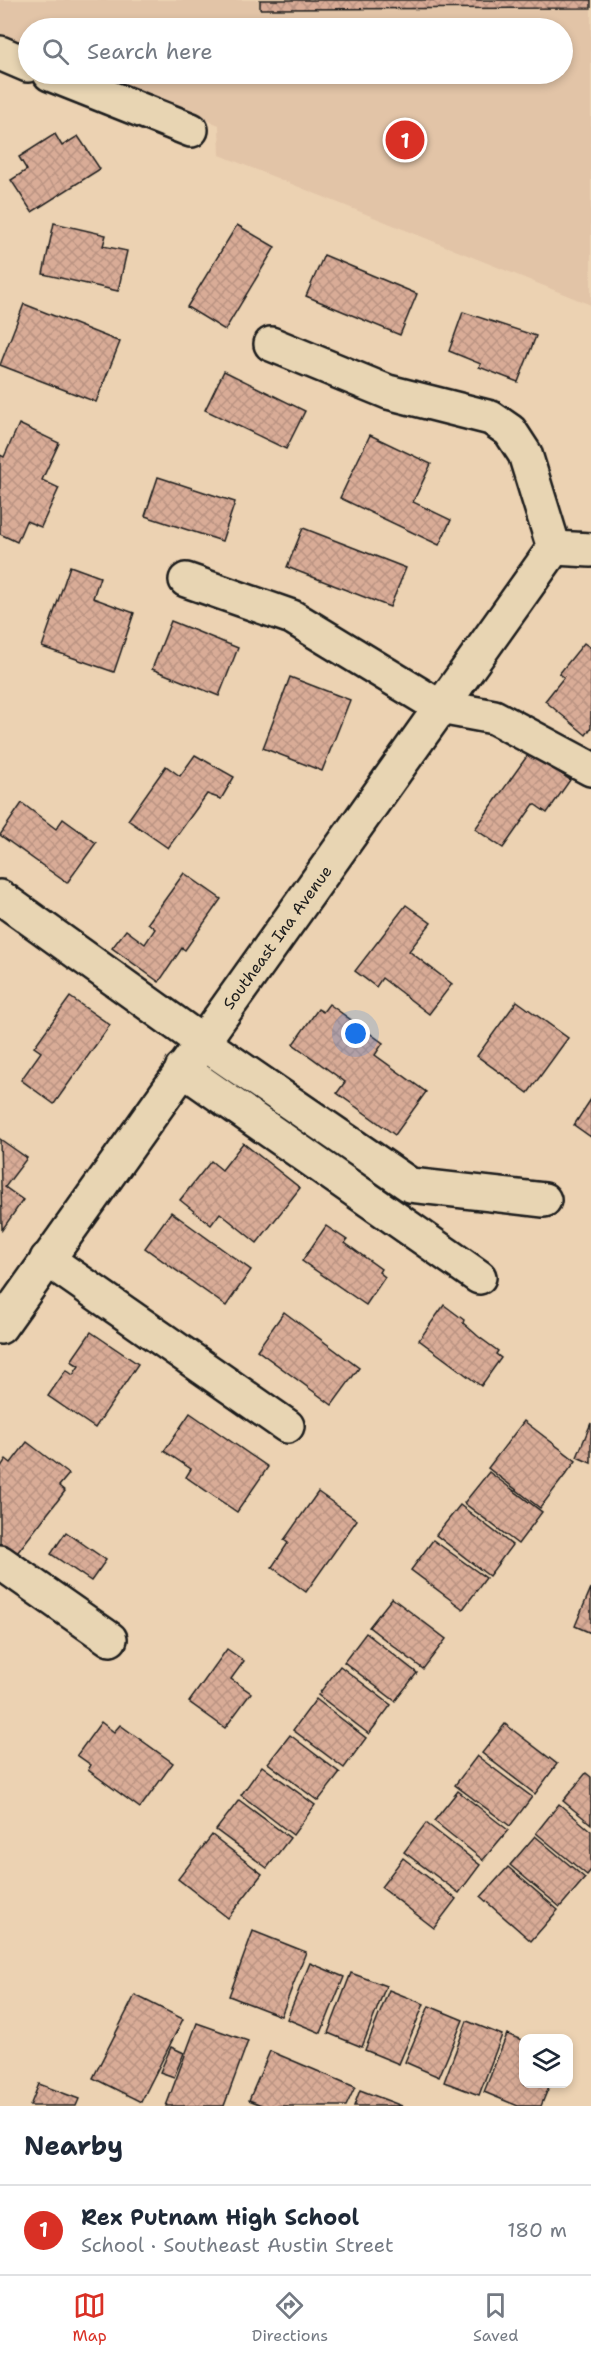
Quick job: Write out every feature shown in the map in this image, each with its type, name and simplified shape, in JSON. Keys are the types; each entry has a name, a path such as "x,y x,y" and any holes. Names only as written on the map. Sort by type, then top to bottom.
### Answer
{"street":[{"path":"0,53 18,61"},
{"path":"75,84 191,130"},
{"path":"271,344 388,392 491,418 510,431 525,454 554,548 591,550"},
{"name":"Southeast Ina Avenue","path":"0,1326 554,548"},
{"path":"186,580 292,617 440,707 494,717 591,769"},
{"path":"0,897 202,1042 410,1185 544,1200"},
{"path":"182,1069 479,1277"},
{"path":"47,1259 287,1426"},
{"path":"0,1562 110,1639"}],"shaded area":[{"path":"0,0 591,0 591,305 220,155 219,125 119,84 573,84 573,18 18,18 18,42 0,34"}],"building":[{"path":"260,0 591,0 591,8 260,9"},
{"path":"55,134 62,146 78,136 100,169 32,212 11,180 27,170 19,157"},
{"path":"54,223 106,235 103,246 127,251 118,291 43,274"},
{"path":"237,225 275,247 225,330 187,307"},
{"path":"324,255 417,294 400,335 306,296"},
{"path":"24,304 120,342 96,402 0,365"},
{"path":"463,312 536,336 518,382 479,367 481,364 449,351"},
{"path":"224,371 305,411 286,449 205,410"},
{"path":"19,424 59,443 42,480 59,488 41,527 26,521 17,542 0,534 0,455 4,457"},
{"path":"370,435 431,464 413,502 451,520 439,545 340,498"},
{"path":"158,477 235,502 222,541 145,516"},
{"path":"303,528 406,568 390,607 287,567"},
{"path":"70,566 100,577 93,598 134,613 114,672 42,647"},
{"path":"171,621 238,648 219,696 152,669"},
{"path":"584,643 591,648 591,728 586,735 545,701 564,677 559,674"},
{"path":"290,677 350,700 322,771 263,748"},
{"path":"530,752 570,780 547,813 534,804 503,848 475,829"},
{"path":"195,755 234,777 221,799 207,794 168,848 128,820 166,766 180,776"},
{"path":"22,803 56,829 63,819 96,843 67,883 0,835"},
{"path":"184,873 221,899 185,950 182,948 159,982 112,948 126,930 145,944 155,929 148,923"},
{"path":"406,905 431,923 409,951 452,984 429,1014 382,978 376,987 355,971"},
{"path":"70,997 110,1025 54,1104 21,1080 41,1052 34,1047"},
{"path":"517,1001 568,1038 528,1093 477,1056"},
{"path":"329,1004 383,1043 375,1055 426,1092 395,1135 337,1093 345,1082 293,1044 318,1009 323,1012"},
{"path":"591,1099 591,1137 574,1125"},
{"path":"0,1139 27,1158 5,1187 23,1200 2,1230"},
{"path":"243,1143 300,1188 257,1243 220,1213 211,1225 180,1200 211,1161 222,1170"},
{"path":"171,1212 251,1270 226,1306 145,1248"},
{"path":"326,1226 347,1240 345,1243 381,1269 379,1272 385,1277 366,1305 302,1261"},
{"path":"444,1305 498,1351 496,1354 501,1358 481,1386 419,1340"},
{"path":"284,1312 359,1368 332,1405 257,1350"},
{"path":"91,1332 138,1364 95,1428 48,1396 66,1370 73,1375 79,1366 71,1361"},
{"path":"190,1413 268,1467 237,1512 186,1477 191,1469 164,1451"},
{"path":"524,1421 576,1461 540,1508 488,1468"},
{"path":"591,1423 591,1463 577,1457"},
{"path":"27,1442 69,1474 59,1486 65,1491 14,1557 0,1546 0,1468 6,1459 11,1463"},
{"path":"489,1472 542,1512 518,1544 464,1503"},
{"path":"318,1492 357,1520 306,1592 272,1567 288,1543 284,1540"},
{"path":"460,1505 512,1545 489,1576 436,1535"},
{"path":"66,1532 106,1560 91,1581 51,1554"},
{"path":"433,1540 486,1578 463,1609 411,1570"},
{"path":"591,1588 591,1633 575,1626"},
{"path":"392,1598 446,1639 423,1669 369,1627"},
{"path":"366,1633 417,1673 395,1701 344,1662"},
{"path":"227,1649 244,1661 231,1679 251,1693 225,1728 189,1702"},
{"path":"340,1666 391,1705 369,1734 318,1695"},
{"path":"316,1699 366,1738 344,1768 293,1730"},
{"path":"101,1722 114,1732 120,1725 173,1763 140,1808 88,1770 91,1765 77,1755"},
{"path":"505,1724 557,1764 535,1794 482,1753"},
{"path":"290,1735 340,1773 318,1801 268,1763"},
{"path":"477,1756 532,1797 510,1826 455,1785"},
{"path":"262,1766 315,1805 293,1835 241,1795"},
{"path":"586,1773 591,1777 591,1824 563,1801"},
{"path":"458,1791 508,1830 483,1860 434,1821"},
{"path":"239,1800 290,1838 267,1868 216,1830"},
{"path":"559,1804 591,1831 591,1870 587,1875 536,1833"},
{"path":"426,1823 480,1865 459,1893 404,1852"},
{"path":"212,1835 262,1874 228,1918 178,1879"},
{"path":"535,1836 585,1878 560,1907 510,1865"},
{"path":"403,1858 456,1899 434,1928 381,1887"},
{"path":"508,1867 558,1910 531,1941 481,1897"},
{"path":"253,1931 306,1952 281,2016 229,1996"},
{"path":"310,1963 344,1977 321,2033 287,2019"},
{"path":"351,1973 386,1986 362,2047 328,2033"},
{"path":"389,1990 424,2004 399,2064 365,2050"},
{"path":"135,1995 183,2019 141,2102 93,2078"},
{"path":"429,2006 463,2020 439,2077 405,2062"},
{"path":"467,2021 502,2035 479,2095 444,2082"},
{"path":"197,2023 248,2041 224,2106 166,2106"},
{"path":"507,2034 519,2039 519,2088 548,2088 541,2106 518,2106 484,2092"},
{"path":"171,2047 184,2053 174,2077 160,2072"},
{"path":"270,2051 355,2087 346,2106 264,2106 249,2100"},
{"path":"39,2084 79,2099 76,2106 30,2106"},
{"path":"360,2090 402,2106 354,2106"}],"place":[{"name":"Rex Putnam High School","path":"405,140"}]}
